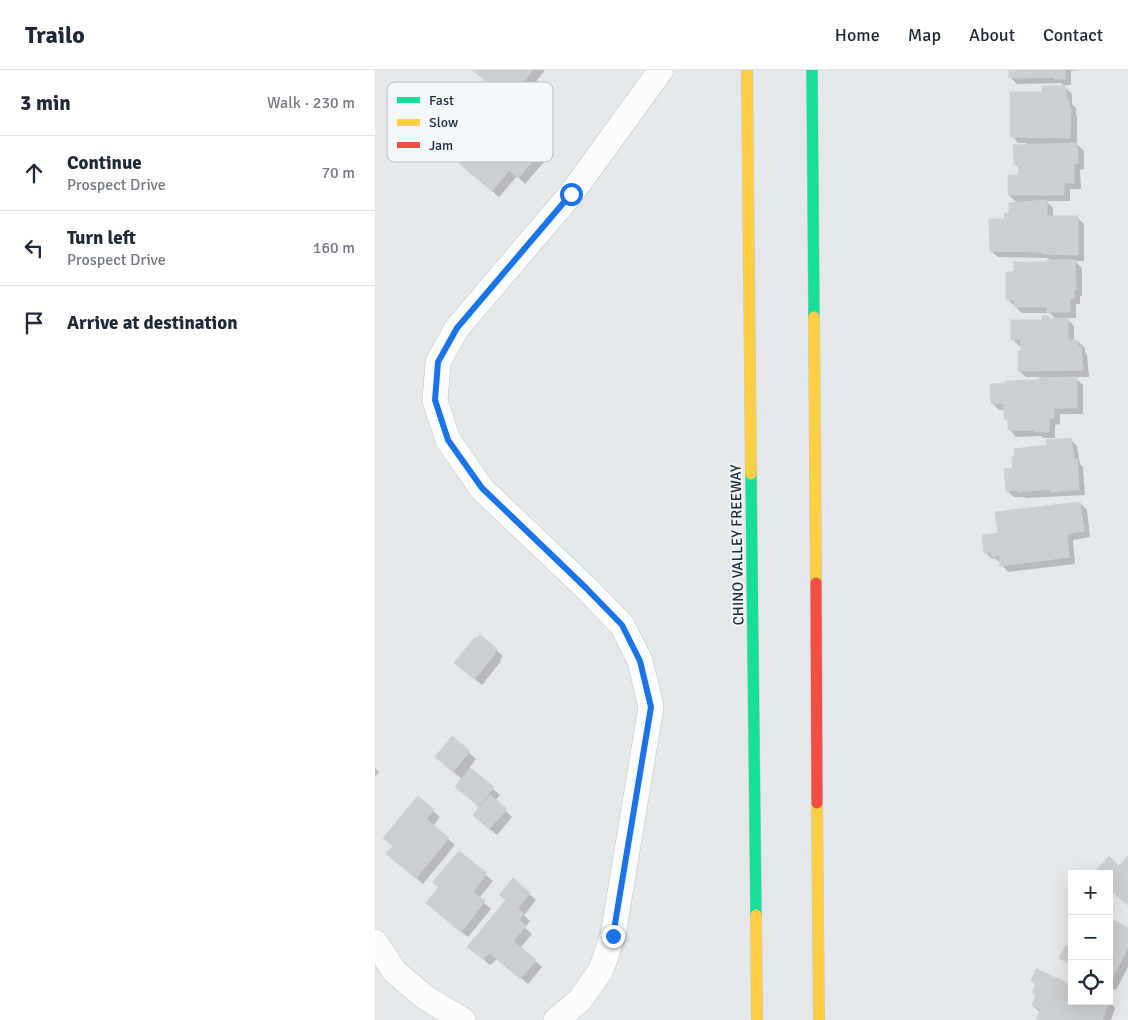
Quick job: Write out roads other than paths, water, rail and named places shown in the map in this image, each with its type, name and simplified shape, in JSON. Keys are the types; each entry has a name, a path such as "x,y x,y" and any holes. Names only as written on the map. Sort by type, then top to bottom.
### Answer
{"highway":[{"name":"CHINO VALLEY FREEWAY","path":"747,70 757,1020"},
{"path":"812,70 819,1020"}],"street":[{"path":"556,1020 580,1000 601,970 613,936 651,707 640,661 622,625 482,488 448,440 435,400 438,362 457,328 571,194 661,70"},
{"path":"375,942 395,972 426,998 463,1020"}]}
